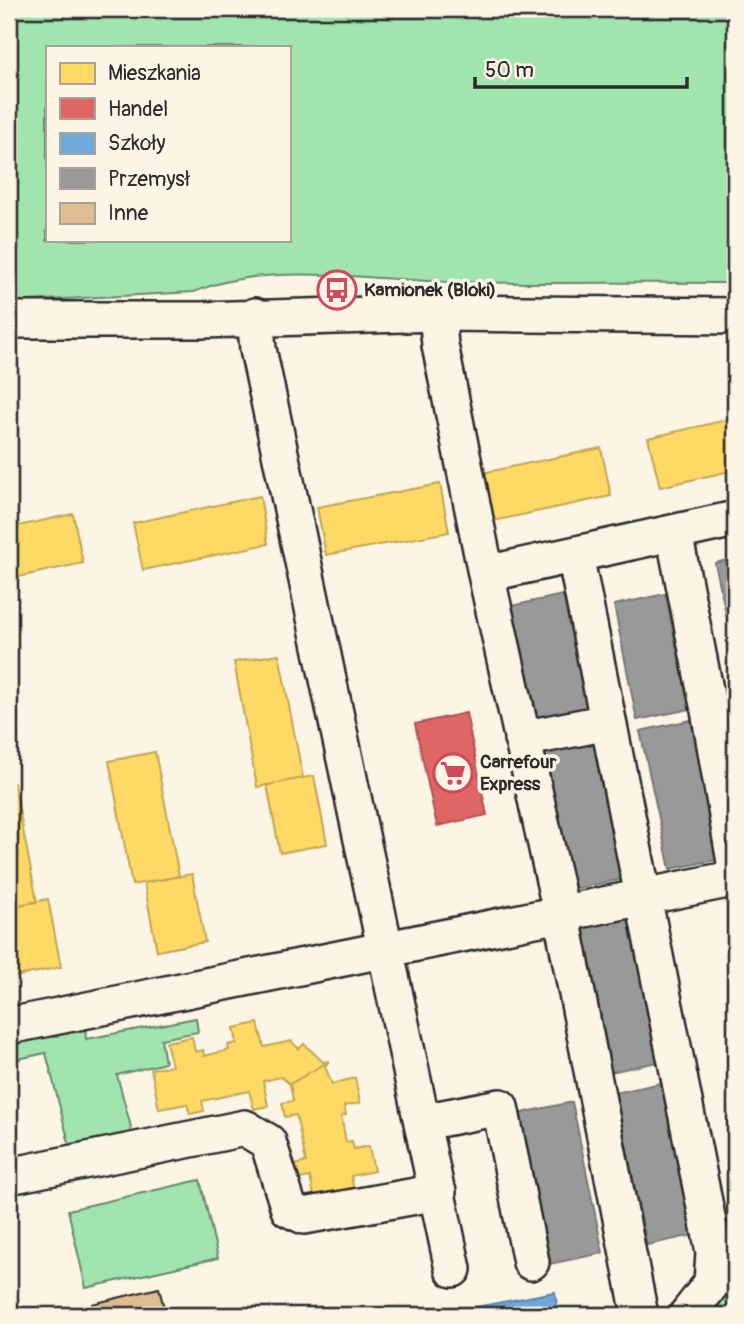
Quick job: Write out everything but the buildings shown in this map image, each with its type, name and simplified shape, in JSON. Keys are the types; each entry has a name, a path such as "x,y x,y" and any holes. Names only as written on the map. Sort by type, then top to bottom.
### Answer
{"street":[{"path":"437,313 440,345 486,574 561,912 640,1315"},
{"path":"9,320 201,320 255,316 437,313 735,316"},
{"path":"255,316 260,362 453,1269"},
{"path":"486,574 735,519"},
{"path":"674,533 722,707 735,862"},
{"path":"575,555 714,1252 712,1283 687,1315"},
{"path":"522,739 608,722"},
{"path":"9,1026 727,880 735,874"},
{"path":"423,1122 500,1107 531,1262"},
{"path":"10,1170 245,1128 268,1142 289,1209 304,1216 440,1203"}],"green space":[{"path":"9,9 735,9 735,283 447,282 285,275 252,277 194,292 9,302"},
{"path":"196,1018 198,1032 161,1039 165,1063 117,1075 131,1127 129,1137 71,1151 46,1053 9,1061 9,1041 85,1025 86,1039"},
{"path":"200,1180 218,1258 86,1288 68,1210"},
{"path":"735,1266 735,1315 702,1315"}],"place":[{"name":"Kamionek (Bloki)","path":"337,290"},
{"name":"Carrefour Express","path":"453,773"}]}
